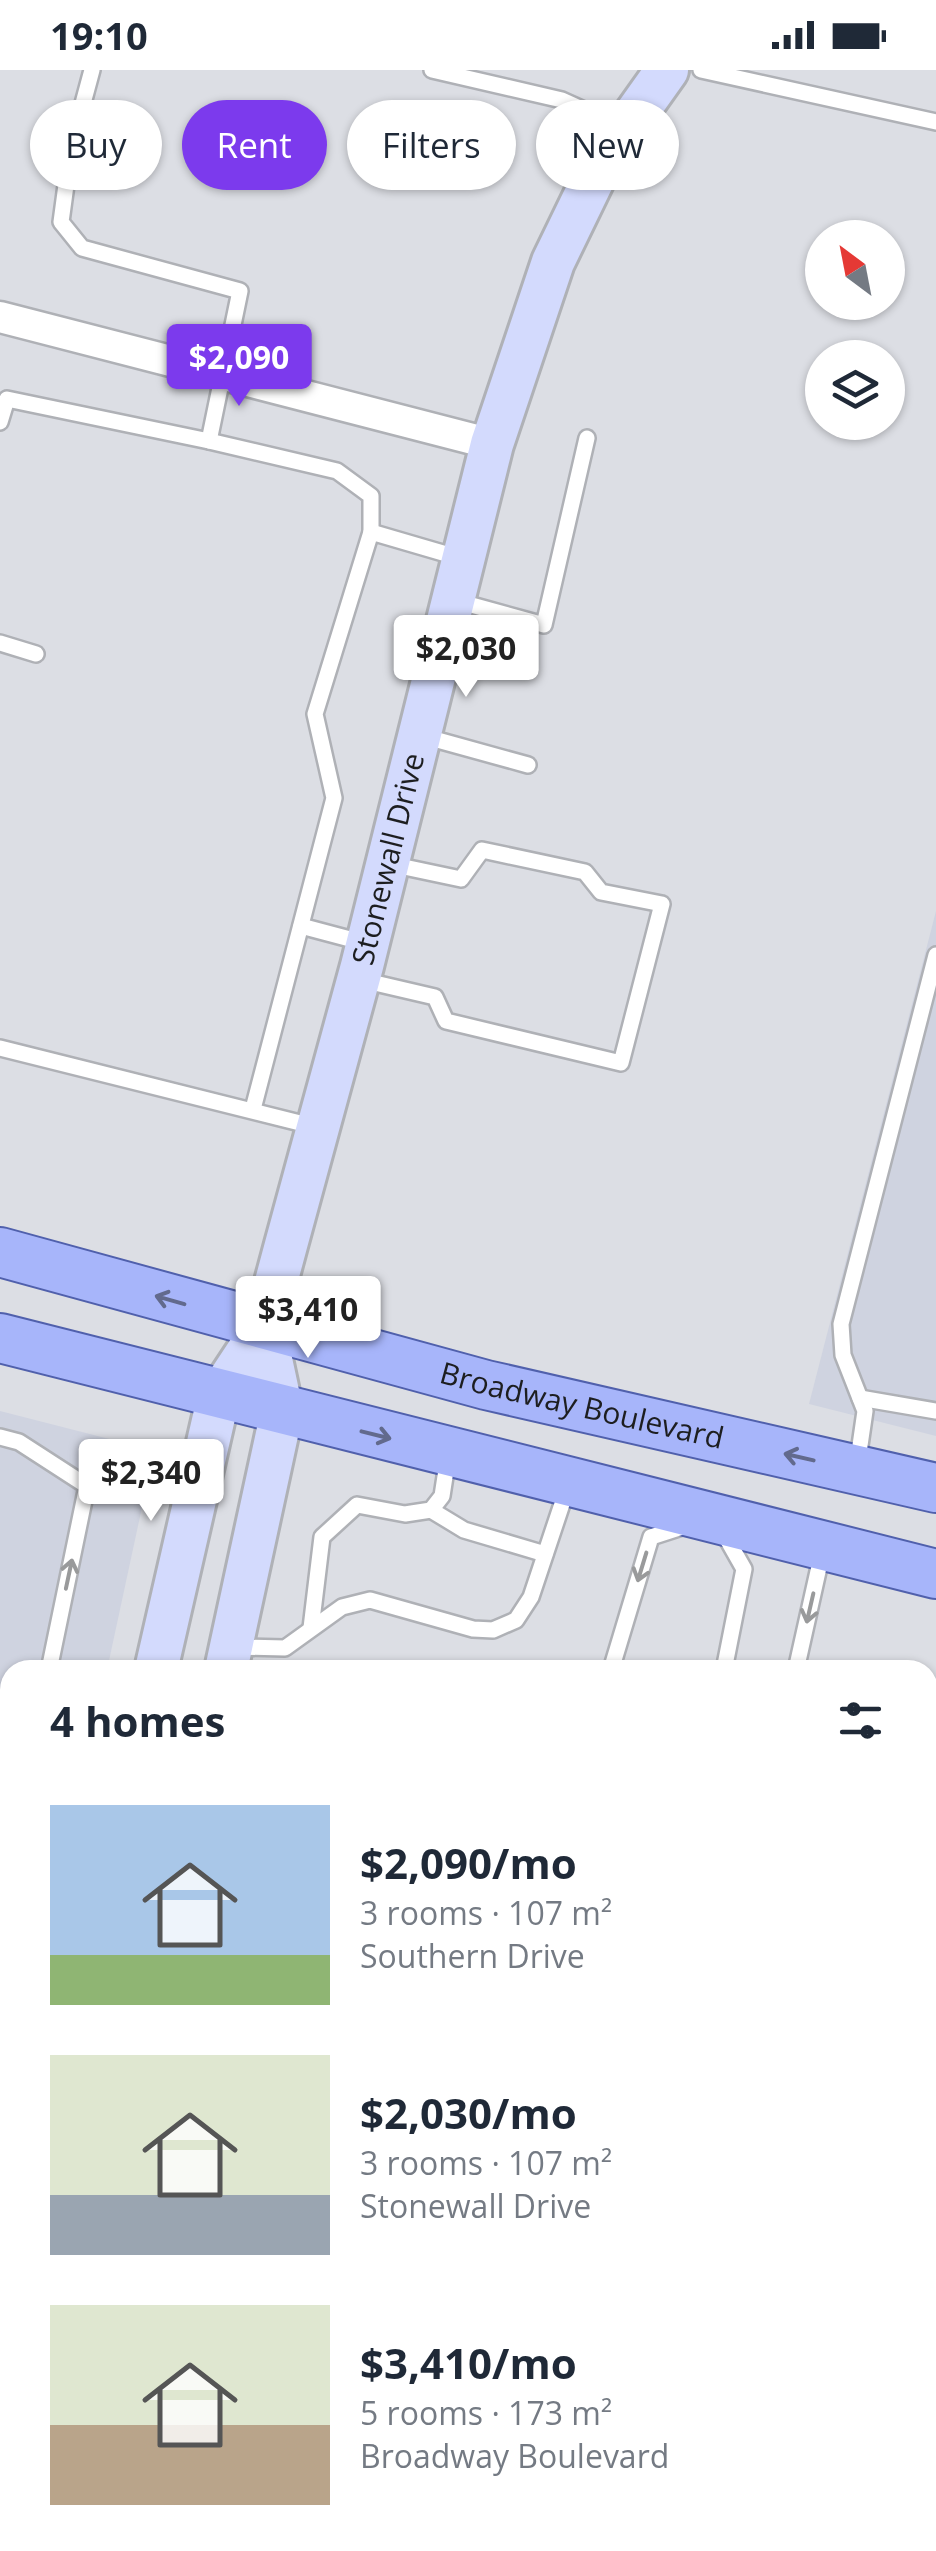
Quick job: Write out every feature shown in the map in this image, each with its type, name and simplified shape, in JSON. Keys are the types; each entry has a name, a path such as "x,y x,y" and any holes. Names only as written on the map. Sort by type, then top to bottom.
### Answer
{"main road":[{"name":"Broadway Boulevard","path":"0,1252 486,1386 936,1488"},
{"path":"0,1338 936,1574"},
{"path":"714,1516 736,1443"}],"street":[{"name":"Stonewall Drive","path":"646,100 667,70"},
{"name":"Stonewall Drive","path":"264,1327 363,961 492,444 554,262 588,190"},
{"path":"0,317 492,444"},
{"path":"158,1660 219,1395 264,1327"},
{"path":"229,1658 282,1411 264,1327"}],"lane":[{"path":"92,70 71,148 61,222 82,248 240,292 209,441"},
{"path":"432,70 562,100"},
{"path":"701,70 936,122"},
{"path":"0,422 7,398 338,471 370,496 370,532 314,714 334,798 253,1109"},
{"path":"370,532 544,625 588,438"},
{"path":"0,643 36,654"},
{"path":"420,735 528,765"},
{"path":"301,926 435,997 446,1021 621,1063 662,904 601,892 585,872 482,850 461,879 388,864"},
{"path":"856,1470 865,1412 843,1356 841,1324 936,955"},
{"path":"0,1048 318,1127"},
{"path":"860,1398 936,1412"},
{"path":"0,1437 18,1442 87,1486 51,1660"},
{"path":"432,1510 442,1496 448,1453"},
{"path":"229,1658 286,1648 342,1606 370,1600 473,1629 494,1630 516,1620 531,1596 569,1482"},
{"path":"310,1628 322,1537 357,1505 404,1514 432,1510 464,1530 546,1554"},
{"path":"613,1660 650,1537 714,1516 744,1569 726,1660"},
{"path":"798,1660 824,1546"}],"shaded area":[{"path":"936,911 936,1436 809,1404"},
{"path":"0,1411 121,1442 147,1484 109,1660 0,1660"}]}
